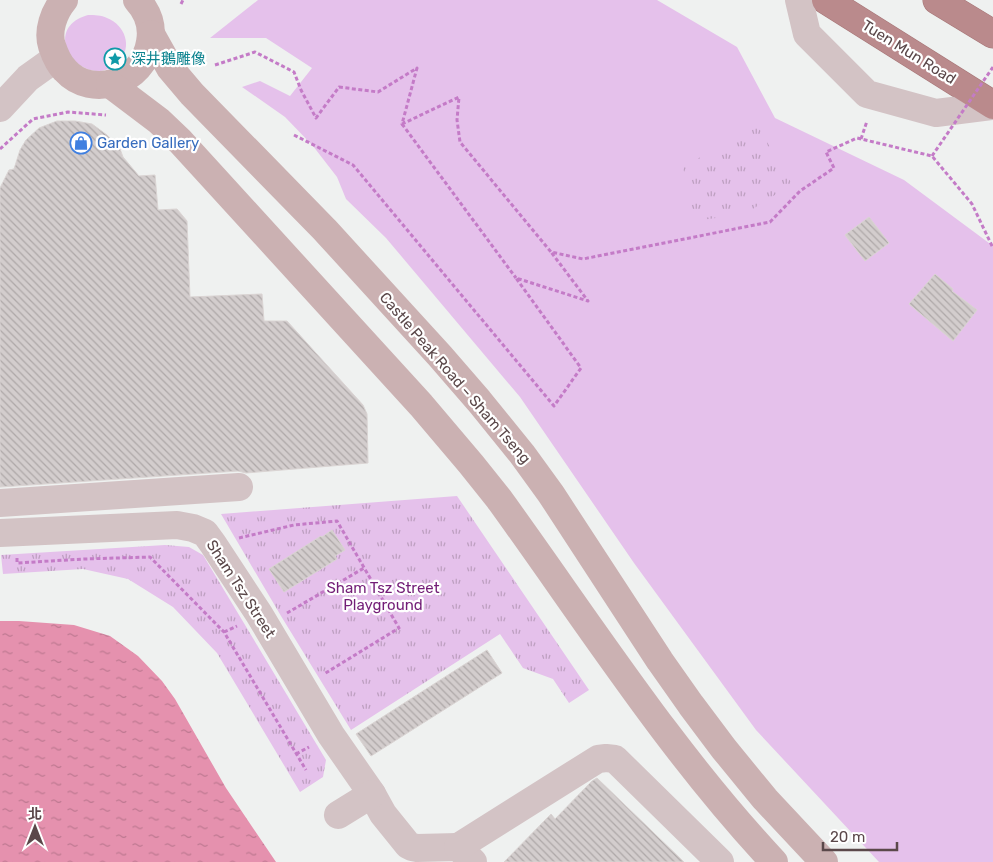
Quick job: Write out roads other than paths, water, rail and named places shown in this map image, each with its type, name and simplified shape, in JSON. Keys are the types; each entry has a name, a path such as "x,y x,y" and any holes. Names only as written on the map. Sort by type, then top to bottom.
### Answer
{"highway":[{"name":"Tuen Mun Road","path":"826,0 993,106"},
{"path":"937,0 993,34"}],"main road":[{"name":"Castle Peak Road – Sham Tseng","path":"137,0 143,7 149,20 152,34 170,68 192,94 325,230 440,356 503,431 551,494 690,705 765,799 824,862"},
{"path":"58,3 51,25 51,42 56,58 66,71 78,80 94,85 110,84 123,80 135,72 143,63 149,49 152,34"},
{"path":"110,84 153,117 180,141 446,434 499,499 670,739 728,811 774,862"}],"street":[{"path":"799,0 807,34 867,94 936,113 993,106"},
{"path":"0,108 28,78 56,58"},
{"path":"0,503 239,487"},
{"name":"Sham Tsz Street","path":"0,533 177,525 193,528 205,533 259,614 331,735 372,794 383,814 408,845 466,855"},
{"path":"466,855 598,759 606,758 615,759 720,862"},
{"path":"338,815 372,794"}],"water":[{"path":"0,621 74,625 110,636 138,656 162,681 175,699 226,788 276,862 0,862"}],"place":[{"name":"深井鵝雕像","path":"115,59"},
{"name":"Garden Gallery","path":"81,143"}],"park label":[{"name":"Sham Tsz Street Playground","path":"383,596"}]}
